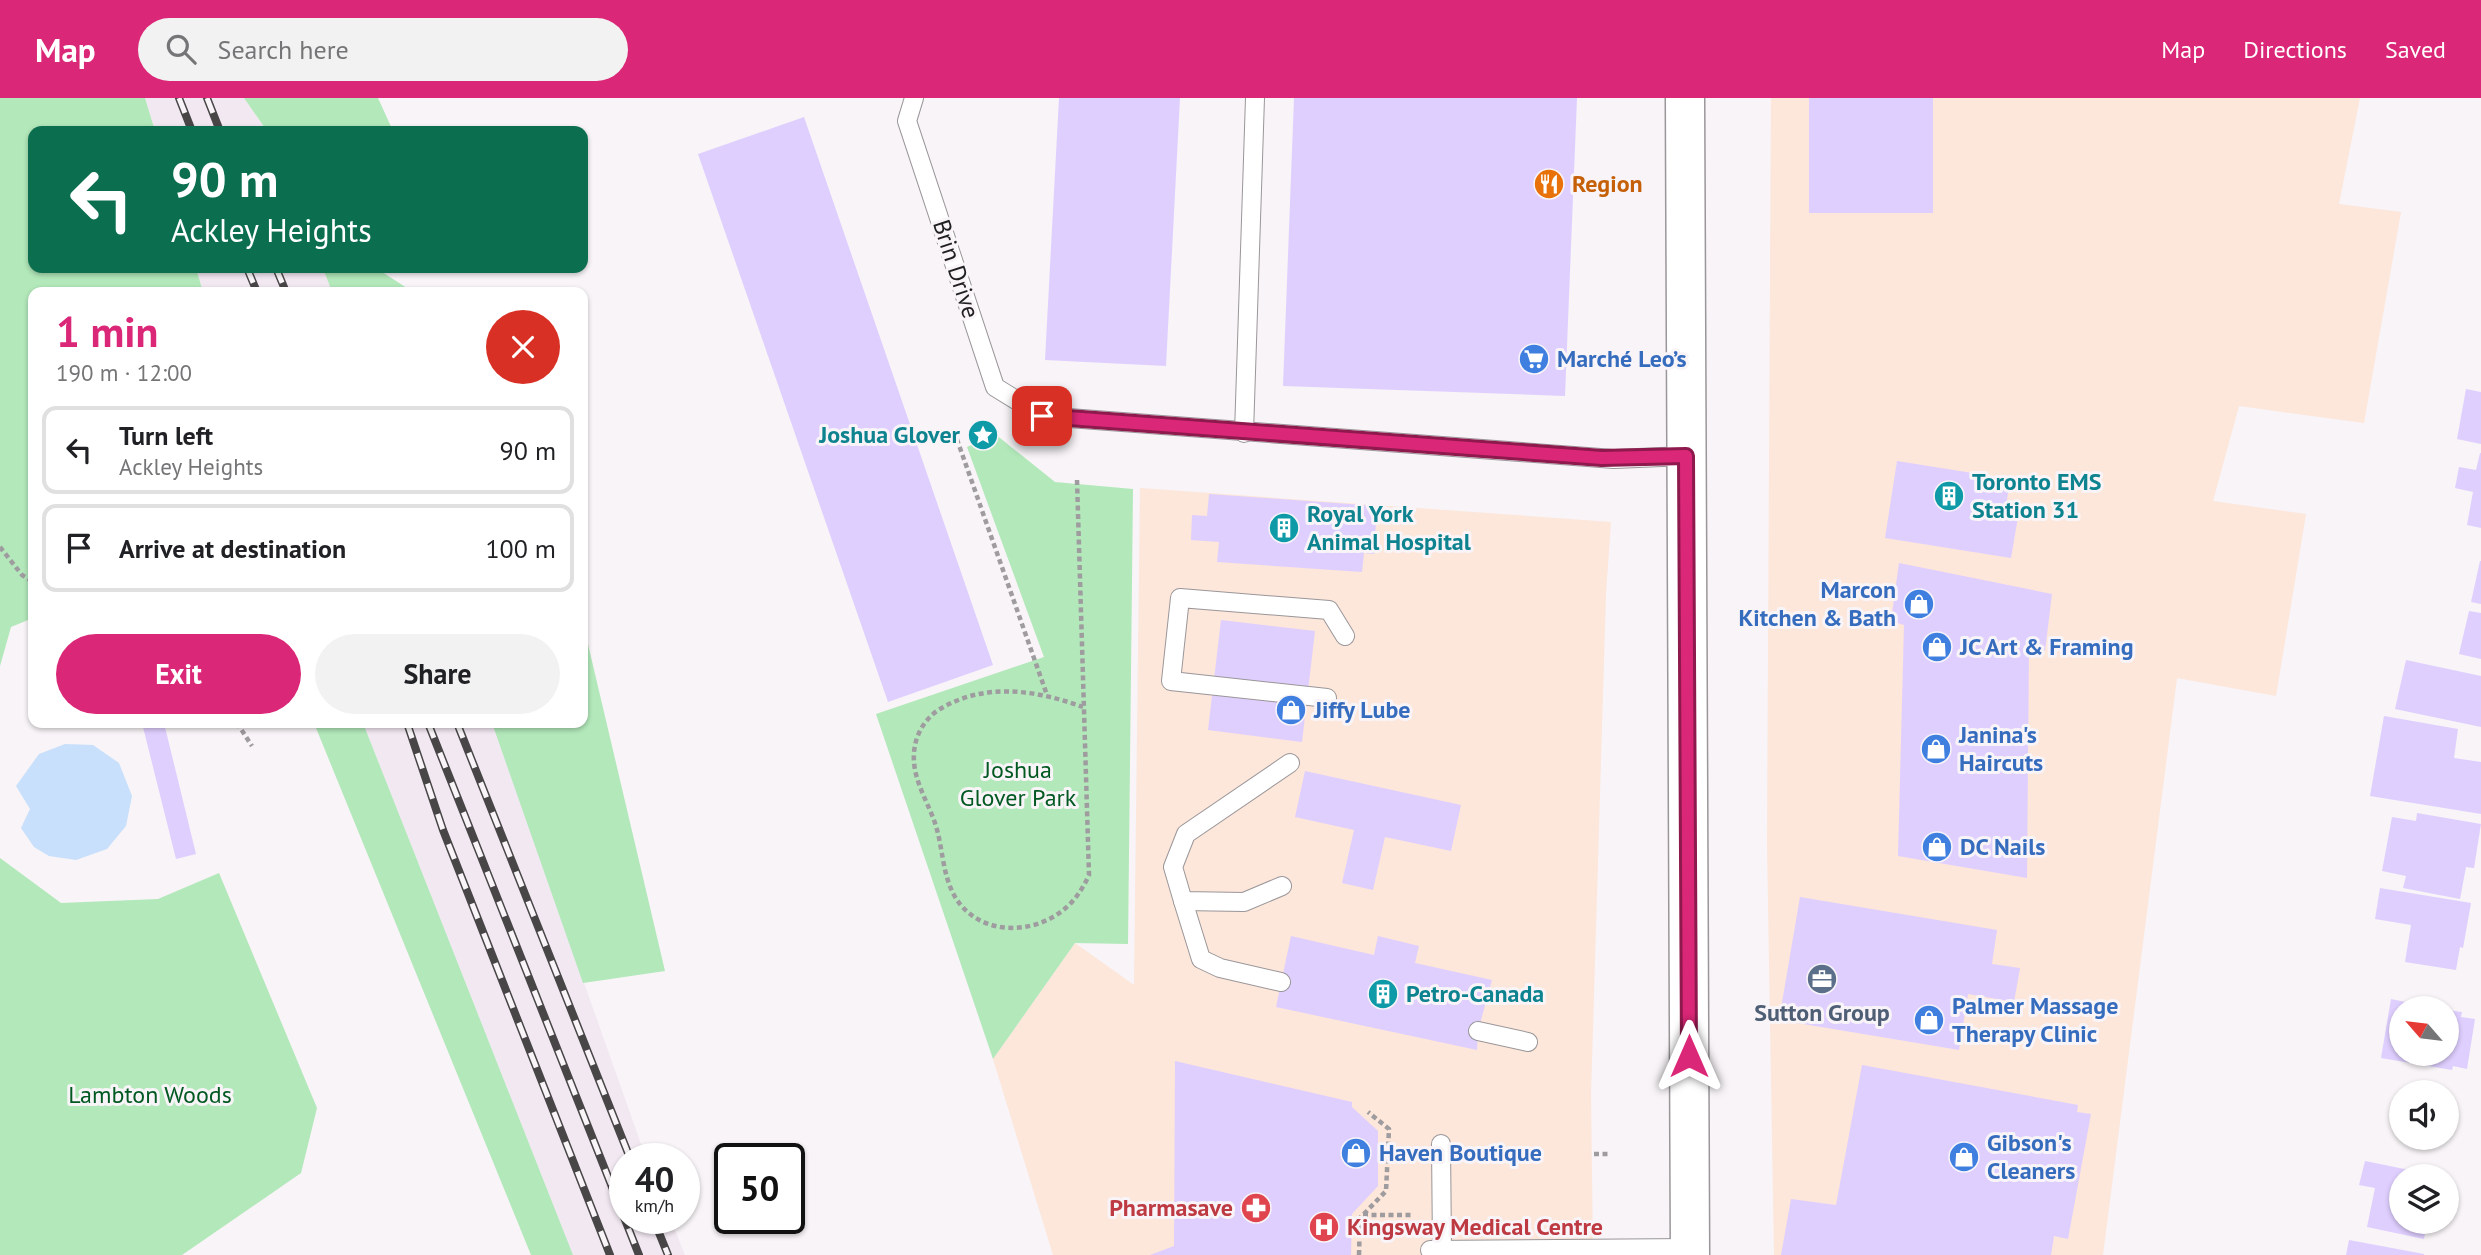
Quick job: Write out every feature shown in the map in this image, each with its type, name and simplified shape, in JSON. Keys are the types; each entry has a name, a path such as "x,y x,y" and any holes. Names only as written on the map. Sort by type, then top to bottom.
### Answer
{"main road":[{"path":"1685,98 1690,1252"}],"lane":[{"name":"Brin Drive","path":"914,98 907,121 995,387 1042,416 1244,433"},
{"path":"1255,98 1244,433 1614,459 1686,456"},
{"path":"1327,698 1171,681 1180,597 1329,610 1345,636"},
{"path":"1281,982 1220,968 1201,959 1173,867 1185,834 1290,763"},
{"path":"1183,901 1244,902 1282,886"},
{"path":"1478,1031 1528,1041"},
{"path":"1441,1144 1436,1250 1690,1252"}],"path":[{"path":"954,431 1047,696"},
{"path":"1077,480 1089,875 1081,891 1067,907 1047,919 1020,929 1002,929 982,923 961,905 947,881 935,824 920,789 914,753 919,732 930,715 962,697 1005,690 1047,696 1083,707"},
{"path":"0,547 28,579"},
{"path":"240,728 252,746"},
{"path":"1359,1255 1360,1218 1386,1192 1389,1129 1368,1112"},
{"path":"1594,1154 1611,1154"}],"shaded area":[{"path":"145,98 244,98 264,126 153,126"},
{"path":"1771,98 2360,98 2339,204 2401,212 2364,423 2239,406 2213,501 2306,514 2276,696 2177,678 2103,1255 1774,1255 1767,843"},
{"path":"197,273 325,273 330,287 202,287"},
{"path":"1140,488 1611,522 1606,593 1591,1094 1593,1255 1053,1255 993,1059 1075,943 1134,985"},
{"path":"365,728 494,728 641,1143 609,1143 609,1234 676,1234 685,1255 573,1255"}],"green space":[{"path":"0,98 145,98 153,126 28,126 28,273 197,273 202,287 28,287 28,620 11,627 0,666"},
{"path":"244,98 378,98 391,126 264,126"},
{"path":"325,273 384,273 405,287 330,287"},
{"name":"Joshua Glover Park","path":"995,434 1055,482 1133,489 1128,944 1075,943 993,1059 876,714 1044,657 967,447"},
{"path":"588,644 665,971 583,983 494,728 588,728"},
{"path":"316,728 365,728 573,1255 531,1255"},
{"name":"Lambton Woods","path":"0,858 61,903 158,899 219,873 317,1108 301,1173 182,1255 0,1255"}],"water":[{"path":"65,744 93,745 119,763 132,796 126,826 107,849 76,860 49,856 34,847 21,828 30,809 16,786 39,754"}],"building":[{"path":"1059,98 1180,98 1166,366 1045,360"},
{"path":"1294,98 1577,98 1565,396 1283,386"},
{"path":"1809,98 1933,98 1933,213 1809,213"},
{"path":"804,117 993,665 888,702 698,154"},
{"path":"2466,389 2481,392 2481,444 2457,439"},
{"path":"2480,453 2481,528 2467,525 2473,492 2455,488 2459,467 2476,470"},
{"name":"Toronto EMS Station 31","path":"1897,461 2010,479 2005,514 2018,517 2011,558 1885,538"},
{"name":"Royal York Animal Hospital","path":"1209,494 1377,506 1374,554 1364,553 1362,572 1217,562 1219,542 1191,540 1192,515 1207,516"},
{"path":"2481,561 2481,604 2471,602"},
{"path":"1899,563 2052,594 2045,651 2029,644 2027,878 1898,856 1904,625 1891,621"},
{"path":"2469,611 2481,613 2481,659 2459,654"},
{"path":"1221,620 1315,631 1302,742 1208,730"},
{"path":"2406,660 2481,676 2481,727 2395,709"},
{"path":"2384,716 2458,729 2454,758 2481,762 2481,814 2370,796"},
{"path":"143,728 165,728 196,854 176,859"},
{"path":"1305,771 1461,805 1451,851 1385,837 1373,890 1342,883 1354,830 1295,817"},
{"path":"2417,813 2481,824 2474,868 2466,867 2460,899 2403,888 2406,876 2382,871 2392,817 2416,821"},
{"path":"2380,888 2471,903 2456,970 2405,962 2411,925 2375,919"},
{"path":"1800,897 1997,930 1992,964 2020,968 2014,1002 1968,994 1959,1050 1779,1020"},
{"name":"Petro-Canada","path":"1291,936 1374,955 1378,936 1419,946 1415,963 1492,980 1478,1031 1477,1050 1276,1007"},
{"path":"2389,1011 2389,1059 2381,1058"},
{"path":"2459,1012 2462,1012 2461,1017 2475,1019 2467,1069 2453,1066 2459,1066"},
{"path":"1175,1061 1352,1102 1352,1107 1378,1131 1378,1186 1352,1214 1351,1255 1150,1255 1174,1246"},
{"name":"Gibson's Cleaners","path":"1862,1065 2078,1105 2077,1112 2091,1114 2068,1239 2054,1236 2051,1255 1781,1255 1791,1199 1836,1205"},
{"path":"2428,1066 2453,1066 2452,1070"},
{"path":"2365,1161 2389,1166 2389,1232 2367,1227 2375,1188 2359,1185"},
{"path":"2400,1234 2425,1234 2424,1239"},
{"path":"2349,1240 2424,1254 2424,1255 2346,1255"}],"railway":[{"path":"179,98 190,126"},
{"path":"207,98 218,126"},
{"path":"249,273 255,287"},
{"path":"278,273 284,287"},
{"path":"409,728 443,830 610,1255"},
{"path":"430,728 639,1255"},
{"path":"459,728 624,1143"},
{"path":"659,1234 668,1255"}],"place":[{"name":"Region","path":"1549,184"},
{"name":"Marché Leo’s","path":"1534,359"},
{"name":"Joshua Glover","path":"983,435"},
{"name":"Toronto EMS Station 31","path":"1949,496"},
{"name":"Royal York Animal Hospital","path":"1284,528"},
{"name":"Marcon Kitchen & Bath","path":"1919,604"},
{"name":"JC Art & Framing","path":"1937,647"},
{"name":"Jiffy Lube","path":"1291,710"},
{"name":"Janina's Haircuts","path":"1936,749"},
{"name":"DC Nails","path":"1937,847"},
{"name":"Sutton Group","path":"1822,979"},
{"name":"Petro-Canada","path":"1383,994"},
{"name":"Palmer Massage Therapy Clinic","path":"1929,1020"},
{"name":"Haven Boutique","path":"1356,1153"},
{"name":"Gibson's Cleaners","path":"1964,1157"},
{"name":"Pharmasave","path":"1256,1208"},
{"name":"Kingsway Medical Centre","path":"1324,1227"}],"route":[{"path":"1042,416 1614,459 1686,456 1689,1056"}]}
